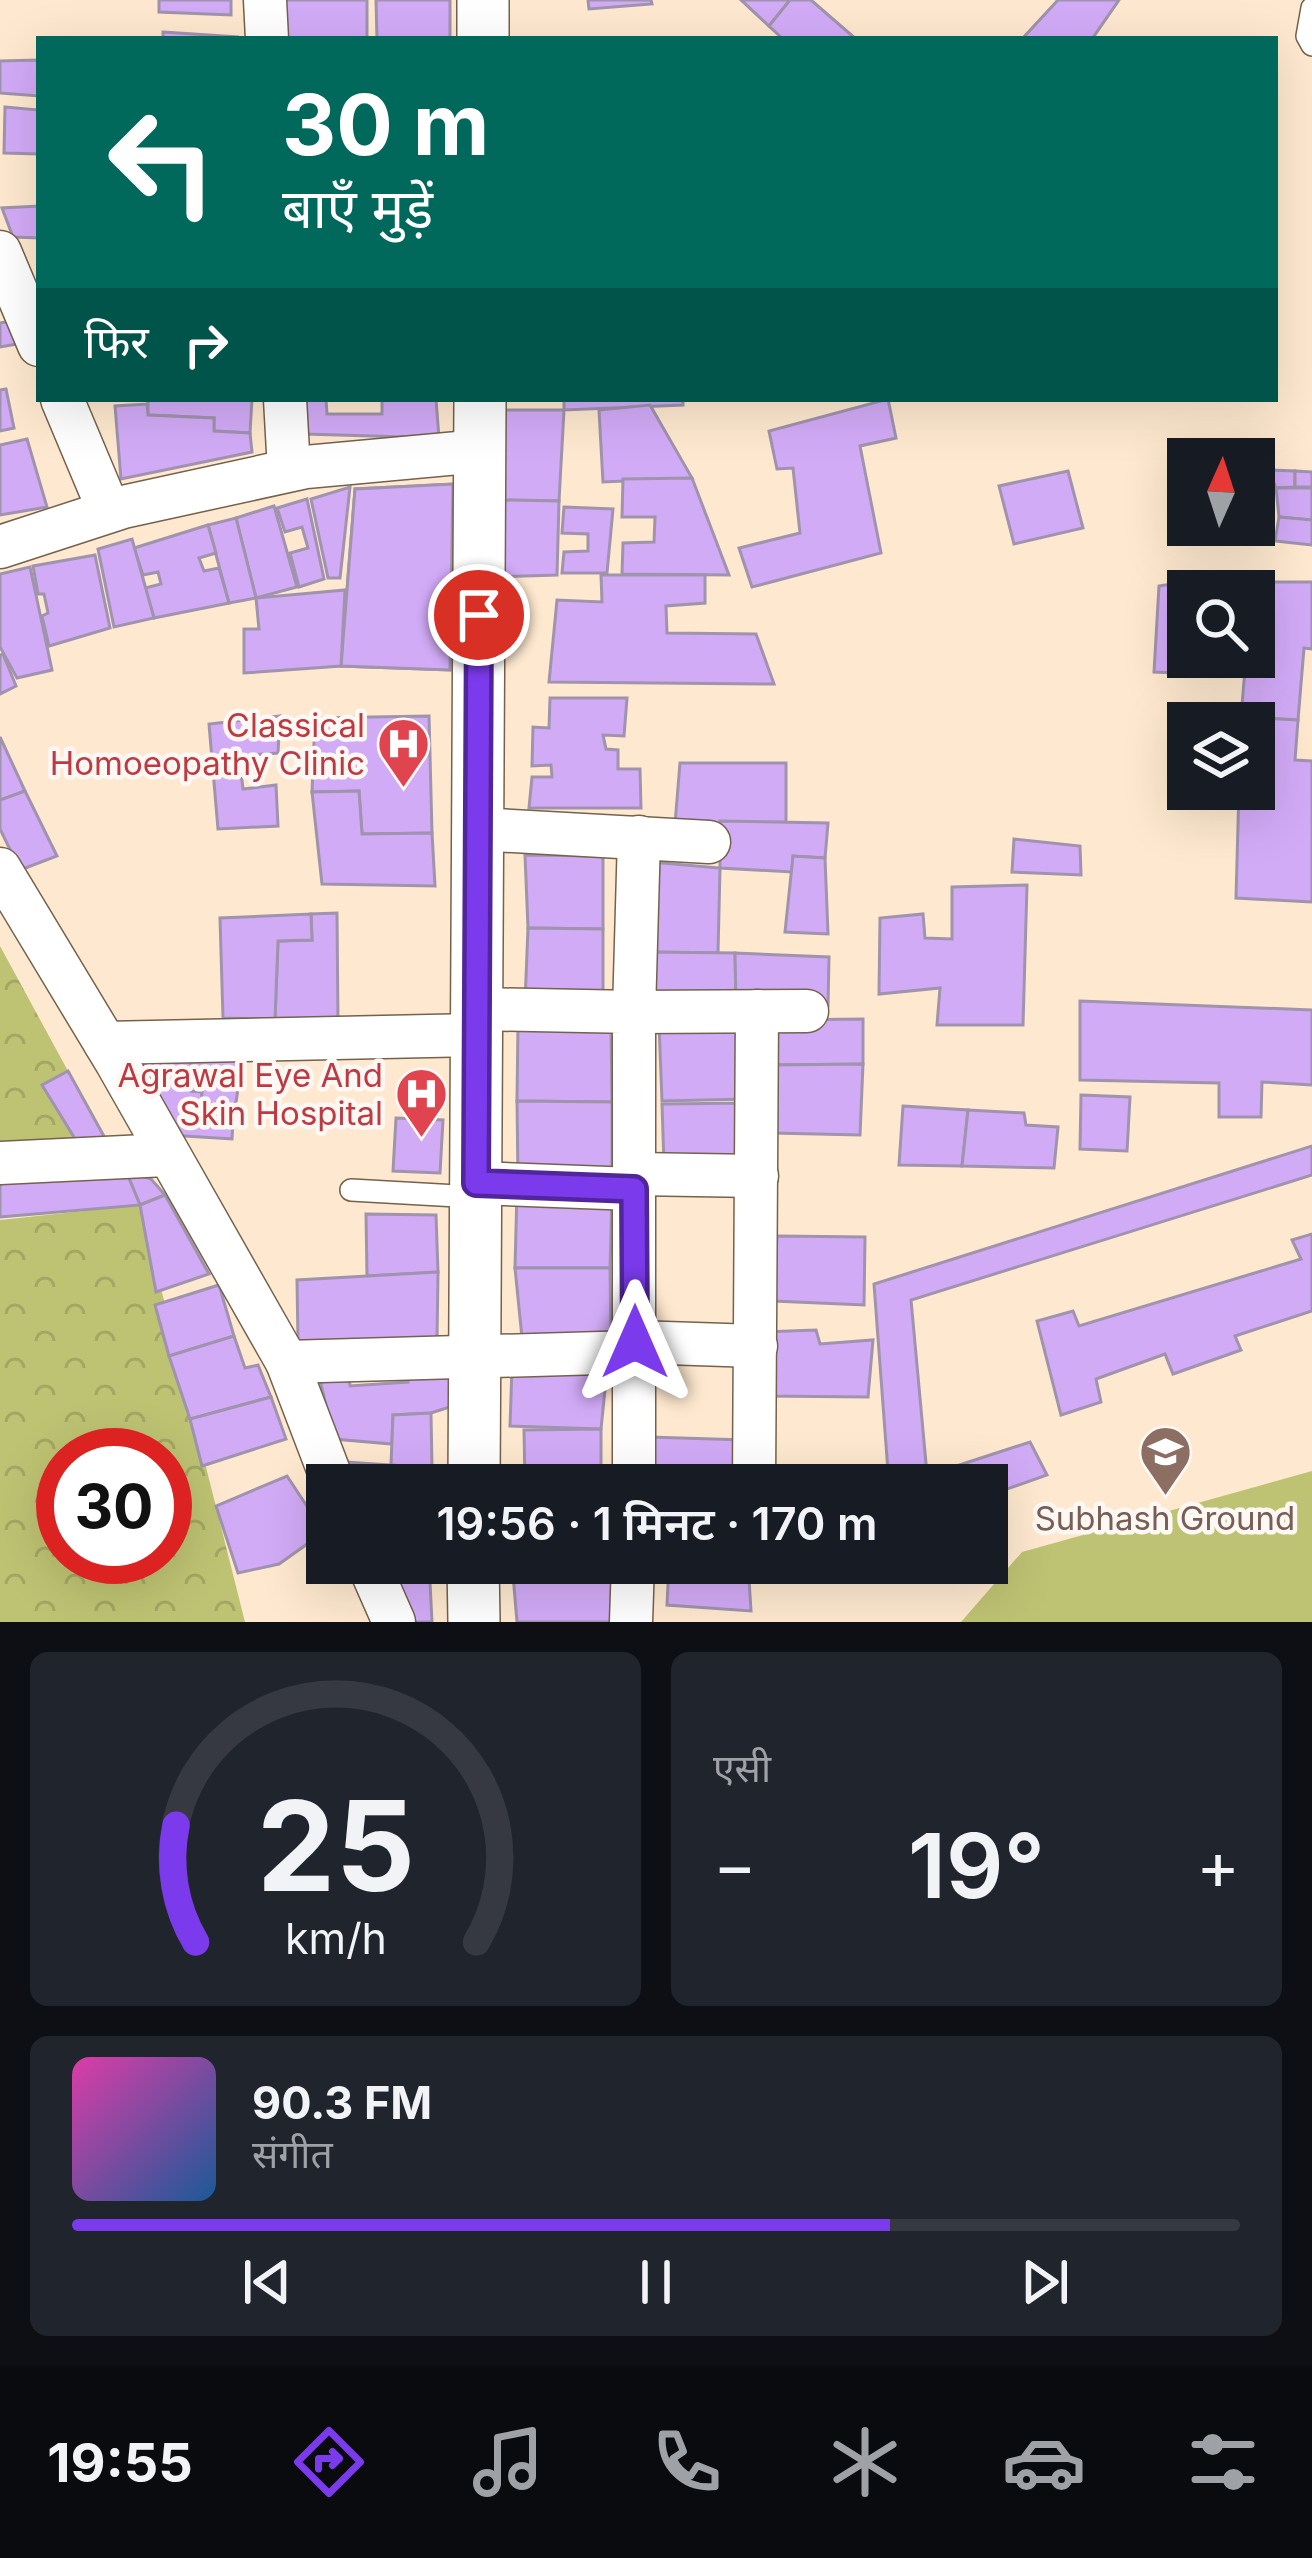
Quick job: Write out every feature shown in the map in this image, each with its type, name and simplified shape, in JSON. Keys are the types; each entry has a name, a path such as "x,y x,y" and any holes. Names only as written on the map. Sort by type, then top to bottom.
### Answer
{"street":[{"path":"265,0 267,36"},
{"path":"483,0 483,36"},
{"path":"0,251 36,338"},
{"path":"63,402 109,512"},
{"path":"285,402 289,470"},
{"path":"474,1464 480,402"},
{"path":"0,547 109,512 289,470 480,451"},
{"path":"477,829 709,842"},
{"path":"634,1464 634,1012 639,837"},
{"path":"0,869 286,1362 326,1464"},
{"path":"105,1043 634,1012 807,1011"},
{"path":"754,1464 757,1012"},
{"path":"0,1163 166,1156"},
{"path":"476,1190 757,1176"},
{"path":"286,1362 756,1346"},
{"path":"377,1584 394,1622"},
{"path":"473,1584 474,1622"},
{"path":"631,1622 632,1584"}],"lane":[{"path":"1312,8 1307,36 1312,45"},
{"path":"351,1190 476,1190"}],"green space":[{"path":"0,946 68,1071 42,1085 77,1142 0,1143"},
{"path":"140,1205 245,1622 0,1622 0,1220"},
{"path":"1312,1471 1312,1622 961,1622 994,1584 1008,1584 1008,1568 1022,1552"}],"building":[{"path":"159,0 231,0 231,15 159,12"},
{"path":"282,0 367,0 367,36 284,36"},
{"path":"376,0 450,0 450,36 377,36"},
{"path":"588,0 651,0 652,4 589,9"},
{"path":"741,0 790,0 769,26"},
{"path":"790,0 811,0 853,36 780,36 769,26"},
{"path":"1058,0 1119,0 1094,36 1025,36"},
{"path":"163,32 224,36 163,36"},
{"path":"36,60 36,96 0,93 0,61"},
{"path":"5,107 36,110 36,154 4,153"},
{"path":"36,206 36,238 13,237 2,208"},
{"path":"11,321 17,344 0,347 0,323"},
{"path":"6,389 14,428 0,431 0,390"},
{"path":"148,402 252,402 250,433 214,431 214,418 148,415"},
{"path":"305,402 326,402 327,414 382,414 382,402 436,402 439,438 305,434"},
{"path":"564,402 683,402 683,405 564,410"},
{"path":"889,402 896,438 860,446 881,553 752,587 739,548 800,533 793,468 777,469 769,431"},
{"path":"147,404 148,415 214,418 214,431 250,433 252,452 121,479 115,406"},
{"path":"650,405 692,478 603,482 599,410"},
{"path":"505,410 564,410 559,501 502,500"},
{"path":"27,439 47,507 0,515 0,445"},
{"path":"1275,470 1295,471 1295,487 1276,488"},
{"path":"1068,471 1083,528 1014,544 999,486"},
{"path":"1295,471 1312,472 1312,487 1295,487"},
{"path":"692,478 729,575 622,574 623,543 654,542 655,517 622,517 623,479"},
{"path":"453,484 450,670 341,666 355,489","holes":["360,534 414,534 406,639 354,637"]},
{"path":"453,484 450,670 341,666 355,489"},
{"path":"350,487 340,578 328,578 311,499"},
{"path":"1276,488 1312,488 1312,520 1279,517"},
{"path":"307,499 324,579 299,587 290,553 308,548 302,527 285,532 277,508"},
{"path":"502,500 559,501 557,575 496,577"},
{"path":"274,506 297,587 256,598 236,518"},
{"path":"564,507 613,509 607,573 562,573 564,552 588,551 588,534 562,533"},
{"path":"1279,517 1312,520 1312,545 1275,541"},
{"path":"236,518 256,598 229,603 208,525"},
{"path":"208,525 216,553 199,558 204,571 219,568 229,603 154,618 145,588 161,584 158,572 143,575 134,548"},
{"path":"132,539 154,618 114,627 98,549"},
{"path":"95,555 110,628 49,646 42,616 48,613 44,594 38,594 33,566"},
{"path":"30,567 52,670 17,678 0,647 0,574"},
{"path":"601,575 705,575 705,603 666,606 667,633 756,634 774,684 549,682 557,600 602,602"},
{"path":"1275,582 1312,582 1312,649 1304,648 1298,720 1275,719 1275,702 1242,702 1244,678 1275,678"},
{"path":"1167,585 1167,673 1154,672 1159,586"},
{"path":"345,590 341,666 244,673 244,629 259,629 256,598"},
{"path":"0,655 16,686 0,694"},
{"path":"550,698 627,698 624,736 603,735 606,749 618,750 618,769 640,769 641,808 529,808 532,777 552,777 551,765 532,766 533,727 549,728"},
{"path":"280,716 278,753 239,756 243,789 276,785 278,826 218,829 209,724"},
{"path":"429,716 432,833 362,834 359,791 312,792 315,718"},
{"path":"1275,719 1298,720 1295,760 1312,761 1312,902 1236,898 1238,810 1275,810"},
{"path":"0,737 25,791 0,800"},
{"path":"680,763 786,763 786,822 675,824"},
{"path":"25,791 57,856 20,870 0,829 0,800"},
{"path":"359,791 362,834 432,833 435,886 322,884 312,792"},
{"path":"720,821 828,823 825,858 793,856 792,872 720,868"},
{"path":"1014,839 1080,846 1081,875 1012,872"},
{"path":"525,855 603,856 603,929 528,928"},
{"path":"793,856 825,858 828,934 785,932"},
{"path":"651,862 720,868 718,953 649,952"},
{"path":"1027,885 1023,1025 937,1025 940,988 879,994 880,918 923,914 925,938 952,939 952,887"},
{"path":"337,913 338,1022 275,1019 278,941 312,940 311,914"},
{"path":"311,914 312,940 278,941 275,1019 223,1018 220,918"},
{"path":"528,928 603,929 603,1005 525,1002"},
{"path":"649,952 735,953 736,1005 653,1000"},
{"path":"735,953 829,957 828,1006 736,1005"},
{"path":"1080,1001 1312,1010 1312,1085 1262,1082 1261,1117 1219,1117 1219,1083 1080,1080"},
{"path":"863,1019 863,1064 773,1065 776,1020"},
{"path":"659,1024 746,1025 747,1099 662,1101"},
{"path":"518,1025 611,1026 612,1102 517,1101"},
{"path":"191,1054 191,1091 202,1092 201,1120 233,1122 232,1139 169,1135 135,1055"},
{"path":"191,1054 243,1056 233,1122 201,1120 202,1092 191,1091"},
{"path":"863,1064 860,1135 772,1133 773,1065"},
{"path":"68,1071 106,1140 77,1142 42,1085"},
{"path":"1081,1095 1130,1097 1127,1151 1080,1149"},
{"path":"517,1101 612,1102 612,1182 518,1180"},
{"path":"747,1103 748,1164 664,1164 662,1104"},
{"path":"903,1106 968,1110 962,1166 899,1165"},
{"path":"968,1110 1024,1113 1026,1125 1058,1127 1054,1168 962,1166"},
{"path":"396,1118 443,1120 440,1173 393,1171"},
{"path":"1312,1146 1312,1175 911,1300 926,1464 887,1464 874,1284"},
{"path":"126,1171 151,1179 165,1195 140,1205"},
{"path":"126,1171 140,1205 0,1217 0,1183"},
{"path":"517,1191 612,1195 610,1268 515,1268"},
{"path":"165,1195 209,1274 156,1292 140,1205"},
{"path":"366,1214 436,1215 438,1272 367,1276"},
{"path":"1312,1234 1312,1311 1235,1336 1241,1350 1173,1374 1165,1354 1096,1379 1101,1402 1061,1415 1037,1321 1073,1311 1079,1326 1301,1259 1292,1240"},
{"path":"777,1236 865,1237 864,1305 774,1301"},
{"path":"515,1268 610,1268 611,1336 522,1338"},
{"path":"438,1272 437,1341 298,1342 297,1280"},
{"path":"219,1285 234,1336 169,1356 155,1305"},
{"path":"816,1330 820,1344 873,1340 868,1397 763,1396 761,1332"},
{"path":"234,1336 245,1368 258,1365 271,1397 190,1419 169,1356"},
{"path":"317,1367 348,1368 350,1386 408,1382 408,1372 446,1370 459,1404 431,1413 393,1415 392,1444 334,1439"},
{"path":"512,1368 607,1370 601,1429 510,1426"},
{"path":"271,1397 286,1439 202,1466 190,1419"},
{"path":"431,1413 432,1464 391,1464 393,1415"},
{"path":"601,1429 601,1464 525,1464 524,1430"},
{"path":"648,1437 745,1440 744,1464 646,1464"},
{"path":"1030,1442 1047,1475 1008,1489 1008,1464 962,1464"},
{"path":"287,1476 306,1505 306,1545 279,1564 238,1573 216,1506"},
{"path":"390,1584 430,1584 432,1622 406,1622"},
{"path":"514,1584 617,1584 620,1622 517,1622"},
{"path":"668,1584 749,1584 751,1611 667,1605"}],"place":[{"name":"Classical Homoeopathy Clinic","path":"404,790"},
{"name":"Agrawal Eye And Skin Hospital","path":"422,1140"},
{"name":"Subhash Ground","path":"1165,1497"}],"route":[{"path":"479,615 476,1183 634,1189 635,1342"}]}
